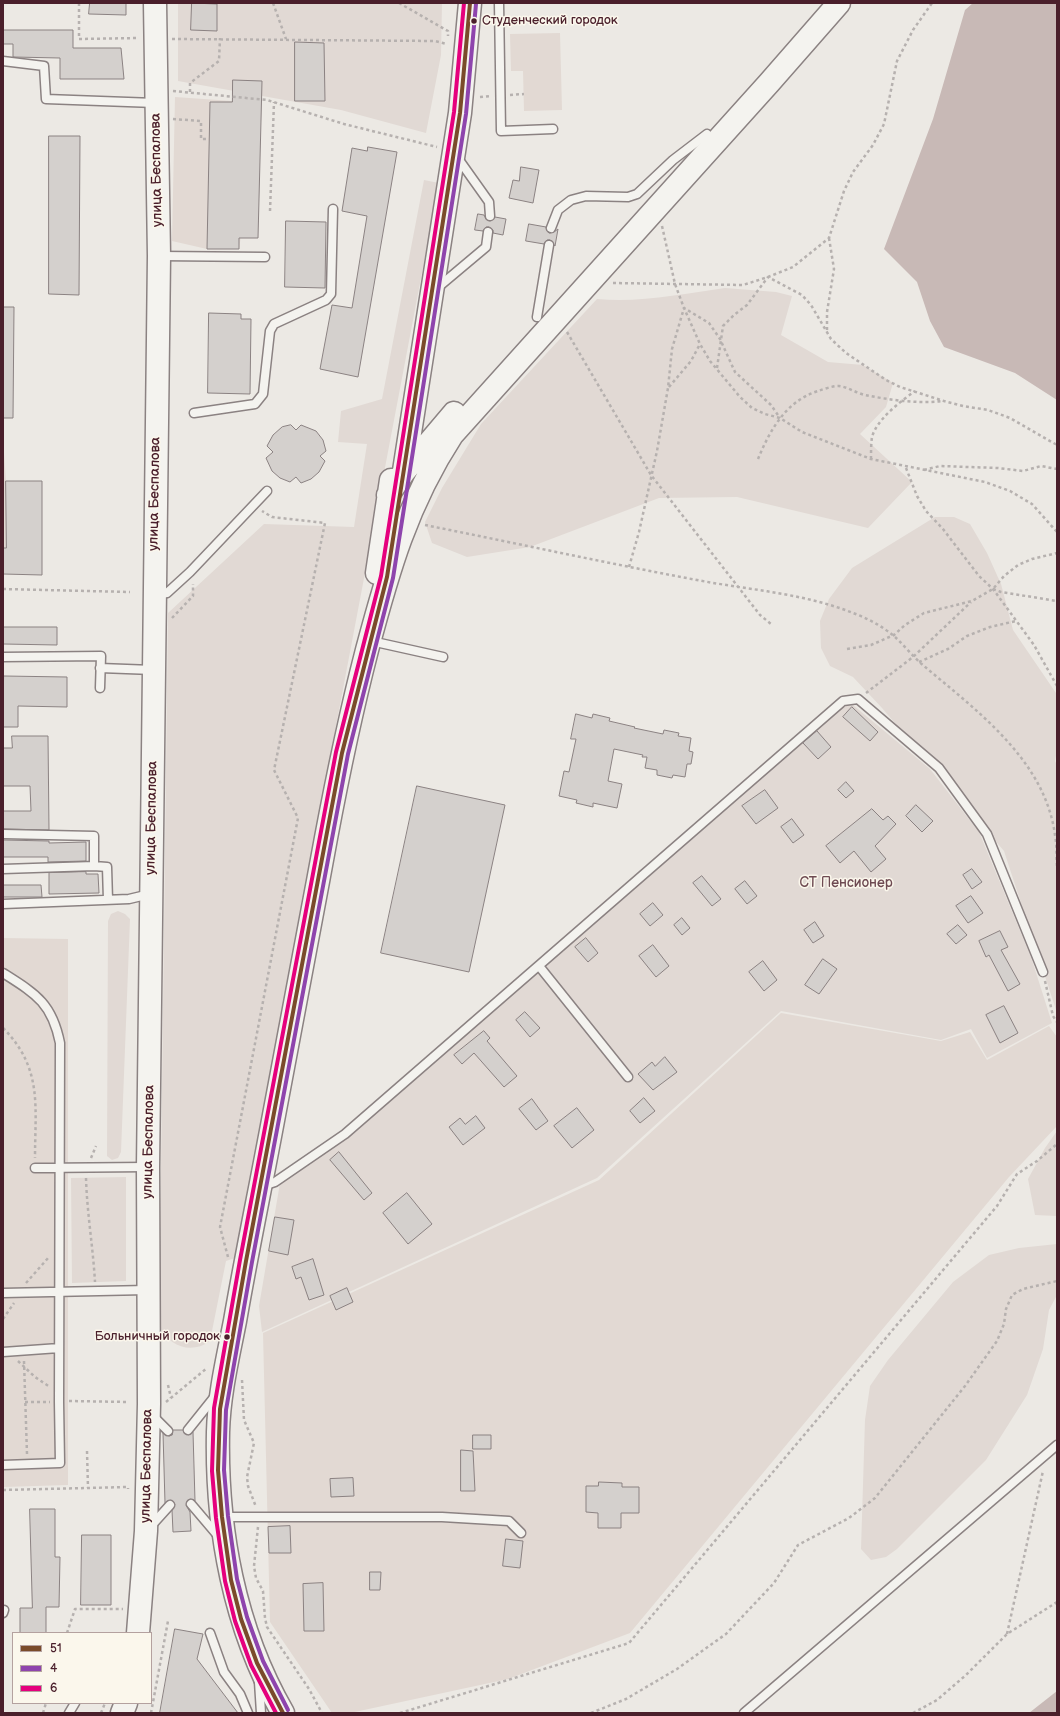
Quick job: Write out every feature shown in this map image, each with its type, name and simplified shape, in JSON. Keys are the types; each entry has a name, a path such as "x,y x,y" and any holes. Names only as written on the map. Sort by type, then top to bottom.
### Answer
{"main road":[{"name":"улица Беспалова","path":"138,1632 157,1407 148,1290 148,1167 159,256 166,104 155,3"},
{"path":"387,577 431,293 445,150 460,113 470,3"},
{"path":"388,495 404,472 436,433 537,317 749,90 824,3"},
{"path":"283,1713 255,1657 241,1619 231,1580 222,1517 218,1470 218,1431 222,1386 342,753 387,577 408,517 422,485 452,435 839,3"},
{"path":"357,691 388,495 431,293"}],"lane":[{"path":"499,3 501,131 553,129"},
{"path":"3,61 44,66 46,99 166,104"},
{"path":"551,228 558,210 570,200 586,196 628,196 637,194 673,160 707,134"},
{"path":"445,150 489,202 490,216"},
{"path":"194,413 255,404 261,400 263,394 270,331 274,324 326,300 331,294 333,209"},
{"path":"431,293 486,247 488,232"},
{"path":"537,317 549,245"},
{"path":"159,256 265,257"},
{"path":"154,596 167,593 190,572 267,491"},
{"path":"370,641 443,657"},
{"path":"3,656 101,656 100,688"},
{"path":"100,668 153,670"},
{"path":"260,1187 274,1182 346,1134 843,701 858,699 939,768 987,834 1043,972"},
{"path":"3,834 94,836 94,866"},
{"path":"3,869 94,866 107,867 108,900"},
{"path":"3,904 129,899 151,894"},
{"path":"539,966 628,1077"},
{"path":"3,973 31,991 46,1005 57,1026 60,1043 60,1463 3,1465"},
{"path":"35,1168 148,1167"},
{"path":"3,1293 148,1290"},
{"path":"6,1352 59,1348"},
{"path":"188,1430 222,1386"},
{"path":"157,1407 168,1430"},
{"path":"744,1713 1057,1445"},
{"path":"191,1504 227,1545"},
{"path":"146,1531 170,1505"},
{"path":"222,1517 442,1517 509,1521 521,1533"},
{"path":"210,1633 224,1672 240,1694 248,1713"},
{"path":"255,1657 261,1713"},
{"path":"69,1713 74,1704"}],"path":[{"path":"79,3 79,39 141,38"},
{"path":"273,3 286,39"},
{"path":"170,46 170,38 435,41 448,44 448,31 399,3"},
{"path":"827,332 827,312 834,269 829,238 844,191 853,172 873,145 884,124 897,61 913,30 932,3"},
{"path":"190,92 190,83 219,61 220,38"},
{"path":"209,140 200,139 201,121 171,119 166,104 170,91 274,102 344,124 445,150"},
{"path":"517,94 524,94"},
{"path":"270,211 274,102"},
{"path":"662,225 675,284 700,344 716,369 740,397 752,408 765,414 780,418 802,432 871,459 985,482 1010,491 1032,504 1057,532"},
{"path":"594,278 602,282 743,285 768,278 793,267 829,238"},
{"path":"768,278 802,295 811,305 827,332 846,353 886,380 900,387 944,401 988,410 1010,418 1057,445"},
{"path":"716,369 723,326 747,305 768,278"},
{"path":"684,308 708,323 720,339 735,372 765,400 780,418"},
{"path":"629,567 639,532 657,451 668,388 672,349 684,308"},
{"path":"566,329 651,475 741,588 760,615 771,624"},
{"path":"668,388 691,361 700,344"},
{"path":"758,459 768,435 780,418 794,403 807,394 838,386 864,394 902,400 928,403 944,401"},
{"path":"871,459 873,436 890,411 915,391"},
{"path":"921,470 940,466 1023,471 1041,466 1057,469"},
{"path":"906,467 917,496 926,511 967,559 979,576 993,589 1034,645 1057,686"},
{"path":"230,1262 220,1227 298,818 274,770 325,523 272,517 254,506"},
{"path":"422,524 629,567 741,588 785,593 809,598 853,613 875,623 894,636 919,662 978,710 999,732 1025,764 1038,785 1049,810 1055,834 1057,866"},
{"path":"858,699 913,656 972,601 993,589 1004,576 1018,565 1032,559 1057,553"},
{"path":"3,589 130,592"},
{"path":"993,589 1001,592 1057,601"},
{"path":"847,649 871,645 894,636 905,625 924,613 972,601"},
{"path":"919,662 948,649 967,636 990,626 1016,620"},
{"path":"1043,972 1053,1016 1057,1022"},
{"path":"3,1028 30,1067 34,1083 35,1168"},
{"path":"400,1713 629,1643 997,1206 1017,1174 1042,1158 1057,1144"},
{"path":"86,1168 87,1214 92,1230 95,1291"},
{"path":"591,1713 626,1699 677,1669 726,1634 774,1583 798,1546 849,1518 875,1498 966,1386 997,1341 1004,1324 1006,1309 1012,1295 1023,1289 1057,1281"},
{"path":"24,1350 27,1464"},
{"path":"6,1352 44,1384 59,1392"},
{"path":"157,1407 210,1366"},
{"path":"242,1376 244,1420 254,1443 247,1477 248,1486 258,1517 254,1566 256,1578 263,1591 267,1627 309,1689 322,1713"},
{"path":"26,1402 128,1402"},
{"path":"87,1451 88,1488"},
{"path":"1007,1634 1047,1453"},
{"path":"3,1490 128,1487"},
{"path":"913,1713 937,1700 966,1675 1007,1634 1057,1602"},
{"path":"67,1632 74,1609 126,1609"},
{"path":"151,1713 168,1621"}],"shaded area":[{"path":"973,3 1057,3 1057,400 1015,373 944,347 930,321 917,282 884,249 933,119 965,10"},
{"path":"560,33 562,110 524,111 523,71 511,71 510,34"},
{"path":"175,97 261,103 239,249 207,249 172,241"},
{"path":"3,438 6,481 6,548 3,548"},
{"path":"3,938 68,939 68,1485 3,1487"},
{"path":"781,1013 941,1041 970,1032 987,1060 1049,1026 1057,1037 1057,1126 1009,1177 630,1633 508,1679 350,1713 332,1713 270,1622 263,1333 599,1180"},
{"path":"1057,1691 1057,1713 1029,1713"}],"green space":[{"path":"178,3 442,3 441,55 426,133 341,110 178,81"},
{"path":"424,180 439,183 235,1258 226,1261 210,1341 203,1345 188,1348 169,1339 159,1326 168,613 264,524 354,527 367,444 338,442 341,411 382,399"},
{"path":"725,288 776,292 792,296 781,335 828,362 863,365 893,383 886,407 860,434 912,482 868,528 737,497 659,498 530,547 467,557 432,543 425,522 442,488 481,424 597,299 645,299"},
{"path":"935,517 954,517 970,524 987,553 1001,584 1013,630 1056,693 1057,750 1055,761 1057,765 1057,1013 1004,851 882,708 853,677 830,666 821,648 820,621 829,599 852,568"},
{"name":"СТ Пенсионер","path":"853,705 930,769 979,832 1031,957 1052,1023 987,1058 971,1029 941,1040 781,1011 597,1178 262,1332 259,1306 280,1183 345,1136 841,706"},
{"path":"118,911 125,914 130,919 121,1152 118,1158 112,1160 107,1156 108,921 111,914"},
{"path":"1057,1131 1057,1216 1035,1215 1028,1179 1045,1148"},
{"path":"126,1177 126,1281 72,1283 71,1178"},
{"path":"1057,1244 1057,1295 1049,1310 1043,1349 1027,1395 986,1460 897,1549 886,1557 871,1560 861,1549 865,1420 870,1386 888,1360 953,1282 989,1255 1019,1248"}],"building":[{"path":"90,3 126,3 126,15 89,14"},
{"path":"192,3 217,4 217,31 191,30"},
{"path":"3,30 73,30 73,48 121,48 124,79 60,79 60,58 13,57 13,44 3,44"},
{"path":"295,42 324,43 325,101 295,101"},
{"path":"233,80 262,81 258,238 239,238 239,249 207,249 210,102 232,102"},
{"path":"49,136 80,136 79,295 49,294"},
{"path":"368,147 397,152 358,377 320,369 332,305 352,308 367,216 342,211 352,148 367,151"},
{"path":"521,167 539,170 533,203 509,198 513,180 519,181"},
{"path":"478,214 484,215 486,219 490,221 495,217 506,219 503,235 493,233 493,230 489,227 486,227 483,231 475,230"},
{"path":"286,221 326,222 325,288 285,287"},
{"path":"529,224 546,227 549,233 558,229 555,246 550,240 547,240 544,244 526,241"},
{"path":"3,307 14,307 13,418 3,418"},
{"path":"209,313 241,314 241,319 251,319 250,394 208,393"},
{"path":"291,425 296,430 301,425 316,431 323,440 326,451 320,456 325,461 319,472 311,479 301,483 296,477 290,482 280,478 272,471 266,458 273,452 267,446 273,435 282,427"},
{"path":"6,481 42,481 42,575 3,574 3,548 6,548"},
{"path":"3,627 57,627 57,645 3,644"},
{"path":"4,676 67,677 67,707 18,706 18,727 3,727"},
{"path":"852,707 878,732 870,741 843,717"},
{"path":"576,714 592,718 593,714 610,718 609,721 635,727 634,728 663,734 664,730 679,733 678,736 691,738 689,751 693,752 691,764 687,764 685,777 673,775 672,778 657,775 657,770 645,768 647,757 614,749 608,781 622,784 617,808 593,803 593,807 576,803 577,800 559,796 564,771 569,772 576,739 571,739"},
{"path":"817,731 831,747 818,759 803,743"},
{"path":"12,736 48,736 49,830 3,829 3,811 31,811 30,786 3,786 3,748 12,748"},
{"path":"846,782 854,791 846,798 838,790"},
{"path":"417,786 505,805 469,972 381,953"},
{"path":"765,790 778,808 756,824 742,806"},
{"path":"916,805 933,821 922,832 906,816"},
{"path":"872,809 883,820 888,816 896,824 875,846 886,859 871,872 854,851 840,863 826,846"},
{"path":"792,819 804,835 793,843 781,827"},
{"path":"3,840 49,841 49,843 86,842 86,861 48,862 48,857 3,857"},
{"path":"972,869 982,882 972,889 963,875"},
{"path":"86,872 86,874 98,874 99,893 49,894 49,873"},
{"path":"702,876 721,899 712,906 693,883"},
{"path":"745,881 757,896 747,904 735,889"},
{"path":"3,885 41,885 42,897 3,897"},
{"path":"971,896 983,913 968,923 956,906"},
{"path":"653,903 663,915 650,926 640,914"},
{"path":"682,918 690,928 682,935 674,925"},
{"path":"815,922 824,936 813,943 804,930"},
{"path":"958,925 967,935 956,944 947,934"},
{"path":"1000,931 1008,947 1001,950 1020,984 1008,991 989,955 986,957 979,941"},
{"path":"586,938 598,953 588,962 575,947"},
{"path":"653,945 669,966 656,977 639,956"},
{"path":"823,959 837,969 819,994 805,985"},
{"path":"763,961 777,980 764,991 749,972"},
{"path":"1004,1006 1018,1033 1000,1043 986,1015"},
{"path":"525,1012 540,1028 530,1037 516,1020"},
{"path":"484,1031 490,1038 487,1041 517,1076 504,1087 474,1053 462,1064 454,1055"},
{"path":"665,1057 677,1072 653,1090 638,1074 652,1062 655,1066"},
{"path":"644,1098 655,1111 640,1123 630,1111"},
{"path":"532,1099 548,1121 536,1130 519,1109"},
{"path":"577,1108 594,1130 572,1148 554,1126"},
{"path":"476,1116 485,1128 463,1145 449,1127 460,1118 465,1124"},
{"path":"339,1152 372,1193 364,1200 330,1160"},
{"path":"407,1193 432,1224 408,1244 383,1213"},
{"path":"275,1217 294,1220 288,1255 269,1251"},
{"path":"313,1259 324,1295 309,1300 301,1277 296,1279 292,1267"},
{"path":"347,1288 353,1302 336,1310 330,1296"},
{"path":"173,1430 183,1430 188,1435 193,1432 195,1501 190,1499 186,1505 190,1512 191,1531 173,1532 172,1510 175,1504 171,1500 165,1503 163,1433 169,1436 172,1435"},
{"path":"473,1435 491,1435 491,1449 473,1449"},
{"path":"461,1450 473,1451 475,1491 461,1491"},
{"path":"353,1478 354,1496 331,1497 330,1479"},
{"path":"599,1482 622,1483 622,1487 639,1487 639,1513 621,1513 621,1528 598,1528 598,1513 586,1512 586,1486 598,1486"},
{"path":"30,1509 55,1509 55,1557 60,1557 59,1607 46,1607 46,1632 20,1632 20,1608 32,1608"},
{"path":"290,1526 291,1553 269,1553 268,1527"},
{"path":"82,1535 111,1535 111,1605 81,1605"},
{"path":"506,1539 523,1541 520,1568 503,1566"},
{"path":"370,1572 381,1572 380,1590 370,1590"},
{"path":"323,1583 324,1631 304,1631 303,1584"},
{"path":"175,1629 203,1634 197,1659 238,1713 160,1713"}],"transit line":[{"name":"6","path":"276,1713 251,1665 235,1621 225,1581 216,1518 212,1471 214,1408 240,1260 336,752 381,576 454,112 464,3"},
{"name":"51","path":"283,1713 257,1663 241,1619 231,1580 222,1517 218,1470 220,1409 246,1261 342,753 387,577 460,113 470,3"},
{"name":"4","path":"288,1710 263,1661 247,1617 237,1579 228,1516 224,1470 226,1410 252,1262 348,754 393,578 466,114 476,4"}],"place":[{"name":"Студенческий городок","path":"474,21"},
{"name":"Больничный городок","path":"227,1337"}]}
